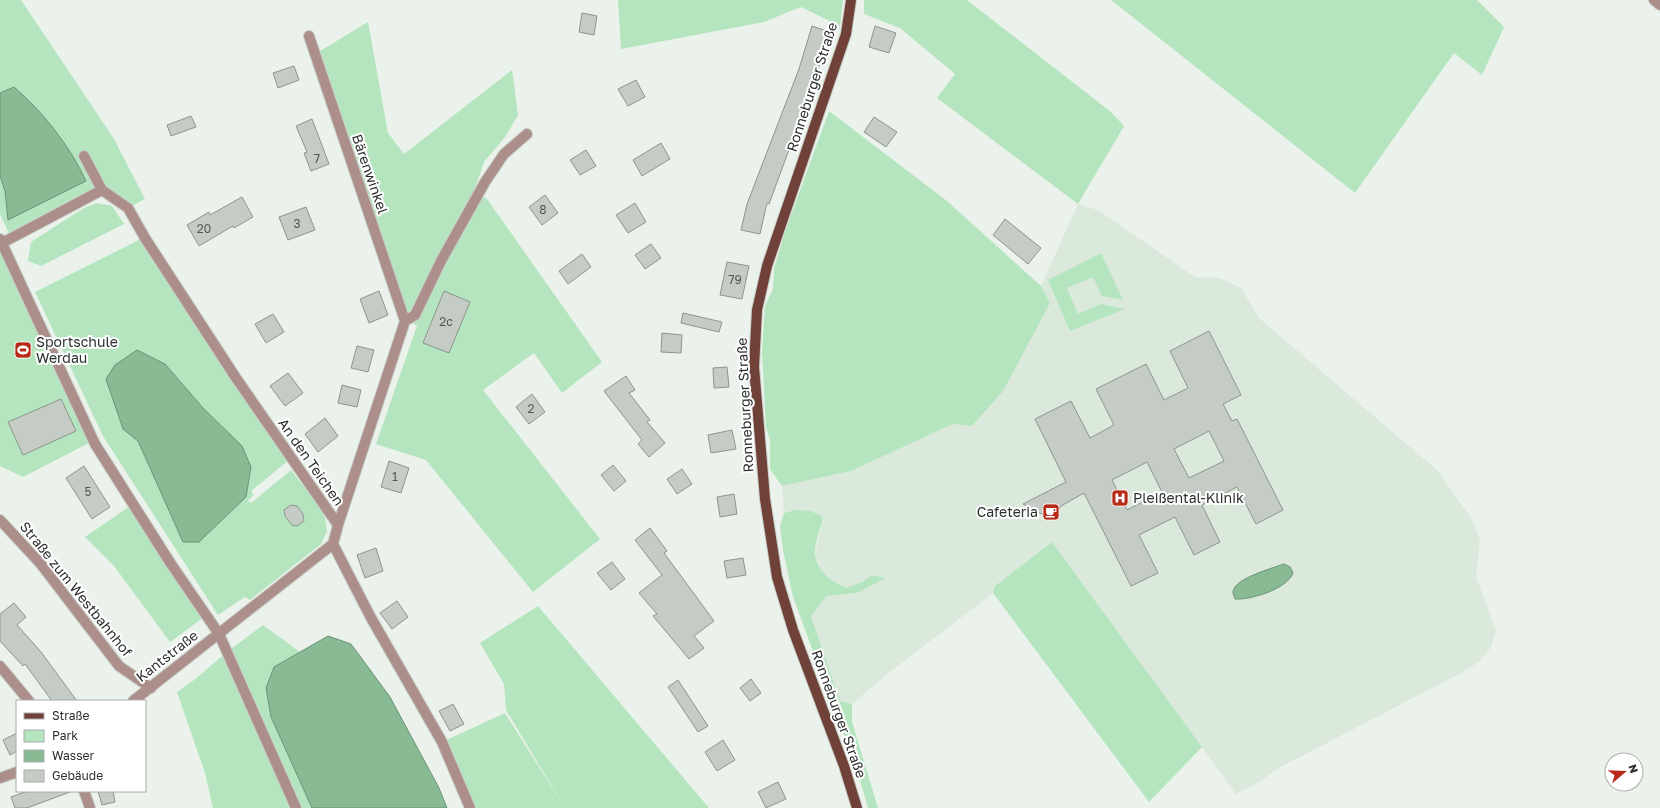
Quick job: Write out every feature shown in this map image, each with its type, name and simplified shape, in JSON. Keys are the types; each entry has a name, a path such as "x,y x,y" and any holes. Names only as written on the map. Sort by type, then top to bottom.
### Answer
{"main road":[{"name":"Ronneburger Straße","path":"851,0 846,34 776,235 762,285 755,331 754,367 766,507 777,577 793,630 844,766 857,808"}],"street":[{"path":"1654,0 1660,5"},
{"name":"Bärenwinkel","path":"309,36 405,321"},
{"path":"338,525 405,321 415,315 441,261 486,182 504,154 527,134"},
{"name":"An den Teichen","path":"84,156 102,190 128,208 145,238 236,378 338,525 334,544"},
{"path":"102,190 1,241 95,444 171,564 219,634 296,808"},
{"name":"Straße zum Westbahnhof","path":"0,520 40,563 119,666 151,688"},
{"path":"334,544 370,616 442,742 470,808"},
{"name":"Kantstraße","path":"134,700 334,544"},
{"path":"0,666 28,700"},
{"path":"0,778 16,772"},
{"path":"84,792 90,808"}],"shaded area":[{"name":"Pleißental-Klinik","path":"1078,204 1098,210 1195,277 1219,278 1241,288 1259,318 1437,470 1471,518 1480,539 1476,577 1496,630 1491,647 1480,661 1461,673 1275,770 1261,781 1236,794 1052,542 995,586 993,593 886,675 852,704 840,701 811,616 827,596 857,593 886,578 872,575 862,582 846,588 837,584 821,571 815,554 823,517 795,510 784,513 782,486 851,471 953,424 1050,303 1041,286"}],"green space":[{"path":"0,0 21,0 114,139 145,199 128,208 102,190 10,236 0,214 0,176 5,191 8,220 86,181 14,87 0,93"},
{"path":"618,0 843,0 840,26 801,7 764,22 621,49"},
{"path":"864,0 967,0 1111,112 1124,126 1078,204 937,98 955,74 900,28 864,14"},
{"path":"1111,0 1477,0 1504,27 1482,75 1454,53 1355,193"},
{"path":"368,22 388,133 404,154 512,70 518,115 505,137 484,162 474,191 487,199 602,362 562,393 534,353 483,390 600,539 533,592 426,460 376,444 417,326 409,321 320,51"},
{"path":"829,111 947,201 1041,286 1050,303 1003,391 972,426 953,424 851,471 782,486 770,469 770,440 766,427 762,352 765,306 773,289 774,269 785,232"},
{"path":"96,203 112,206 124,224 41,266 28,261 31,242 84,208"},
{"path":"141,239 231,380 289,460 251,491 254,495 248,500 251,503 291,470 324,512 327,531 321,544 250,600 245,597 218,615 103,436 35,292","holes":["137,350 148,356 242,446 251,467 246,497 201,540 183,542 138,441 111,393 106,379"]},
{"name":"Sportschule Werdau","path":"0,252 89,443 23,477 0,466"},
{"path":"1101,253 1123,300 1102,296 1093,277 1067,288 1078,314 1101,304 1125,309 1070,331 1048,280"},
{"path":"133,504 207,615 170,642 114,566 85,537"},
{"path":"795,510 811,511 823,517 815,550 816,560 822,571 836,583 846,588 862,582 872,575 886,578 857,593 827,596 811,616 840,701 852,704 852,722 878,808 868,808 858,773 793,597 783,550 780,526 784,513"},
{"path":"1052,542 1202,747 1149,802 993,593 995,586"},
{"path":"538,606 709,808 470,808 442,742 505,713 563,805 506,710 504,684 480,643"},
{"path":"263,625 300,652 274,667 266,688 271,717 312,808 213,808 205,773 177,692"}],"water":[{"path":"14,87 35,107 55,130 80,168 86,181 8,220 5,191 0,176 0,93"},
{"path":"137,350 165,364 203,408 242,446 251,467 246,497 199,542 183,542 138,441 123,429 106,379 115,365"},
{"path":"1284,564 1290,567 1293,573 1284,584 1276,589 1250,598 1235,599 1233,590 1239,583 1258,573"},
{"path":"328,636 351,644 390,697 439,788 447,808 312,808 271,717 266,688 274,667"}],"building":[{"path":"582,13 597,16 594,35 579,32"},
{"path":"812,26 830,32 814,82 769,204 767,203 760,234 741,230 747,204 799,69"},
{"path":"875,26 896,33 889,53 869,47"},
{"path":"294,66 299,80 278,88 273,73"},
{"path":"636,80 645,97 628,106 618,89"},
{"path":"191,116 196,127 171,136 167,125"},
{"path":"874,117 897,132 886,147 864,132"},
{"path":"312,119 329,164 311,171 304,153 307,152 296,126"},
{"path":"661,143 670,159 642,176 633,160"},
{"path":"586,150 596,166 580,175 570,160"},
{"path":"545,195 558,213 542,225 529,207"},
{"path":"242,197 253,217 234,228 233,226 199,246 187,225 209,212 210,215"},
{"path":"635,203 646,222 628,233 616,215"},
{"path":"306,207 315,230 288,240 279,217"},
{"path":"1005,219 1041,248 1028,264 993,235"},
{"path":"651,244 661,258 645,269 635,255"},
{"path":"582,254 591,267 568,284 559,271"},
{"path":"727,262 749,266 742,299 720,295"},
{"path":"379,291 388,315 369,323 360,299"},
{"path":"444,291 470,302 449,353 423,343"},
{"path":"683,313 722,322 719,332 681,323"},
{"path":"273,314 284,332 266,343 255,324"},
{"path":"1209,331 1241,395 1223,404 1232,421 1237,419 1283,510 1256,524 1237,487 1202,505 1220,542 1194,555 1175,517 1139,535 1158,573 1131,586 1084,493 1061,506 1053,520 1023,504 1066,482 1035,419 1071,401 1090,438 1114,425 1096,389 1146,364 1164,400 1188,388 1170,351","holes":["1209,431 1224,461 1189,478 1174,449","1147,462 1162,492 1127,510 1112,480"]},
{"path":"662,333 682,335 681,353 661,352"},
{"path":"357,346 374,350 368,372 351,368"},
{"path":"727,367 729,387 714,388 713,368"},
{"path":"288,373 303,393 285,406 270,386"},
{"path":"626,376 635,390 629,393 650,420 647,422 665,443 649,457 638,444 642,440 604,391"},
{"path":"342,385 361,390 357,407 338,403"},
{"path":"532,394 545,412 529,424 516,407"},
{"path":"61,399 76,431 23,455 8,422"},
{"path":"325,418 338,436 318,452 305,434"},
{"path":"732,430 736,449 711,453 708,435"},
{"path":"389,461 409,468 401,493 381,487"},
{"path":"613,465 626,481 614,491 601,475"},
{"path":"84,466 110,507 92,519 66,478"},
{"path":"682,469 692,484 677,494 667,479"},
{"path":"734,494 737,514 720,517 717,497"},
{"path":"291,505 297,506 303,514 304,521 297,526 292,525 285,516 284,510"},
{"path":"650,528 667,551 664,553 714,621 694,636 704,648 689,659 653,616 657,614 639,593 662,575 635,540"},
{"path":"376,548 383,571 365,578 357,555"},
{"path":"743,558 746,575 727,578 724,561"},
{"path":"612,562 625,579 611,590 597,573"},
{"path":"397,601 408,617 392,629 380,613"},
{"path":"14,603 26,617 17,625 41,652 76,700 51,700 25,664 23,666 0,641 0,614"},
{"path":"751,679 761,693 750,701 740,688"},
{"path":"678,680 708,726 698,732 668,687"},
{"path":"453,704 464,724 450,731 439,711"},
{"path":"16,734 16,752 10,755 3,740"},
{"path":"723,740 735,760 717,771 705,752"},
{"path":"778,782 786,799 766,808 758,792"},
{"path":"25,792 70,792 27,808 15,808 11,797"},
{"path":"98,792 113,792 115,802 102,805"}],"place":[{"name":"Sportschule Werdau","path":"23,350"},
{"name":"Pleißental-Klinik","path":"1120,498"},
{"name":"Cafeteria","path":"1051,512"}]}
